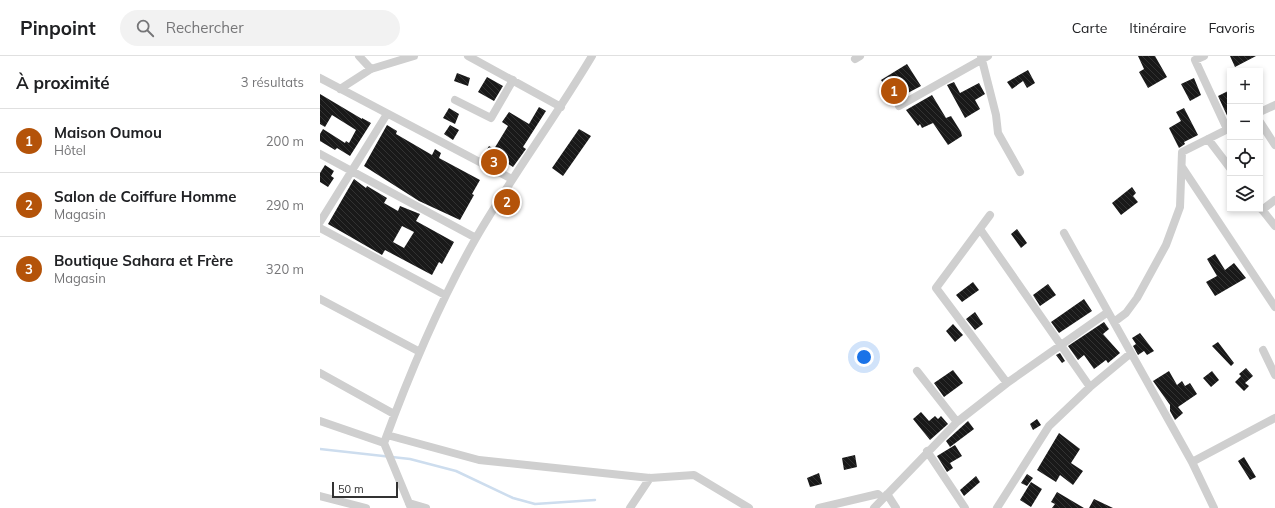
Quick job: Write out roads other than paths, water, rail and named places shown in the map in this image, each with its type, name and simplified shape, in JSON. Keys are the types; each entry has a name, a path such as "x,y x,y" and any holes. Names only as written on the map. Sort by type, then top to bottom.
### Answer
{"street":[{"path":"359,56 371,69"},
{"path":"340,89 371,69 414,56"},
{"path":"468,56 561,107"},
{"path":"426,508 410,506 385,439 394,414 445,296 476,238 512,179 561,107 592,56"},
{"path":"1204,56 1195,60 1227,126"},
{"path":"899,106 984,57 996,115 998,133 1020,172"},
{"path":"320,78 512,179"},
{"path":"455,100 491,118 513,80"},
{"path":"1263,111 1275,105"},
{"path":"320,222 387,114"},
{"path":"1263,127 1275,145"},
{"path":"1114,322 1126,313 1137,298 1166,246 1180,207 1182,152 1227,129"},
{"path":"1208,139 1227,164"},
{"path":"320,154 476,238"},
{"path":"1182,168 1275,307"},
{"path":"1263,207 1275,200"},
{"path":"1263,211 1275,226"},
{"path":"990,215 936,288 1007,383"},
{"path":"320,228 445,296"},
{"path":"980,229 1090,387"},
{"path":"1064,233 1192,462 1214,508"},
{"path":"320,300 420,352"},
{"path":"874,508 927,451 957,422 1007,383 1108,312"},
{"path":"1263,350 1275,375"},
{"path":"997,508 1049,426 1090,387 1131,353"},
{"path":"917,371 957,422"},
{"path":"320,373 394,414"},
{"path":"1192,462 1275,418"},
{"path":"320,422 385,439 479,460 650,478 694,475 749,508"},
{"path":"927,451 965,508"},
{"path":"630,508 650,478"},
{"path":"819,508 878,494 885,496 896,508"},
{"path":"320,496 366,508"}],"waterway":[{"path":"320,449 410,459 456,471 513,498 535,504 595,500"}],"place":[{"name":"Maison Oumou","path":"894,91"},
{"name":"Boutique Sahara et Frère","path":"494,162"},
{"name":"Salon de Coiffure Homme","path":"507,202"}]}
